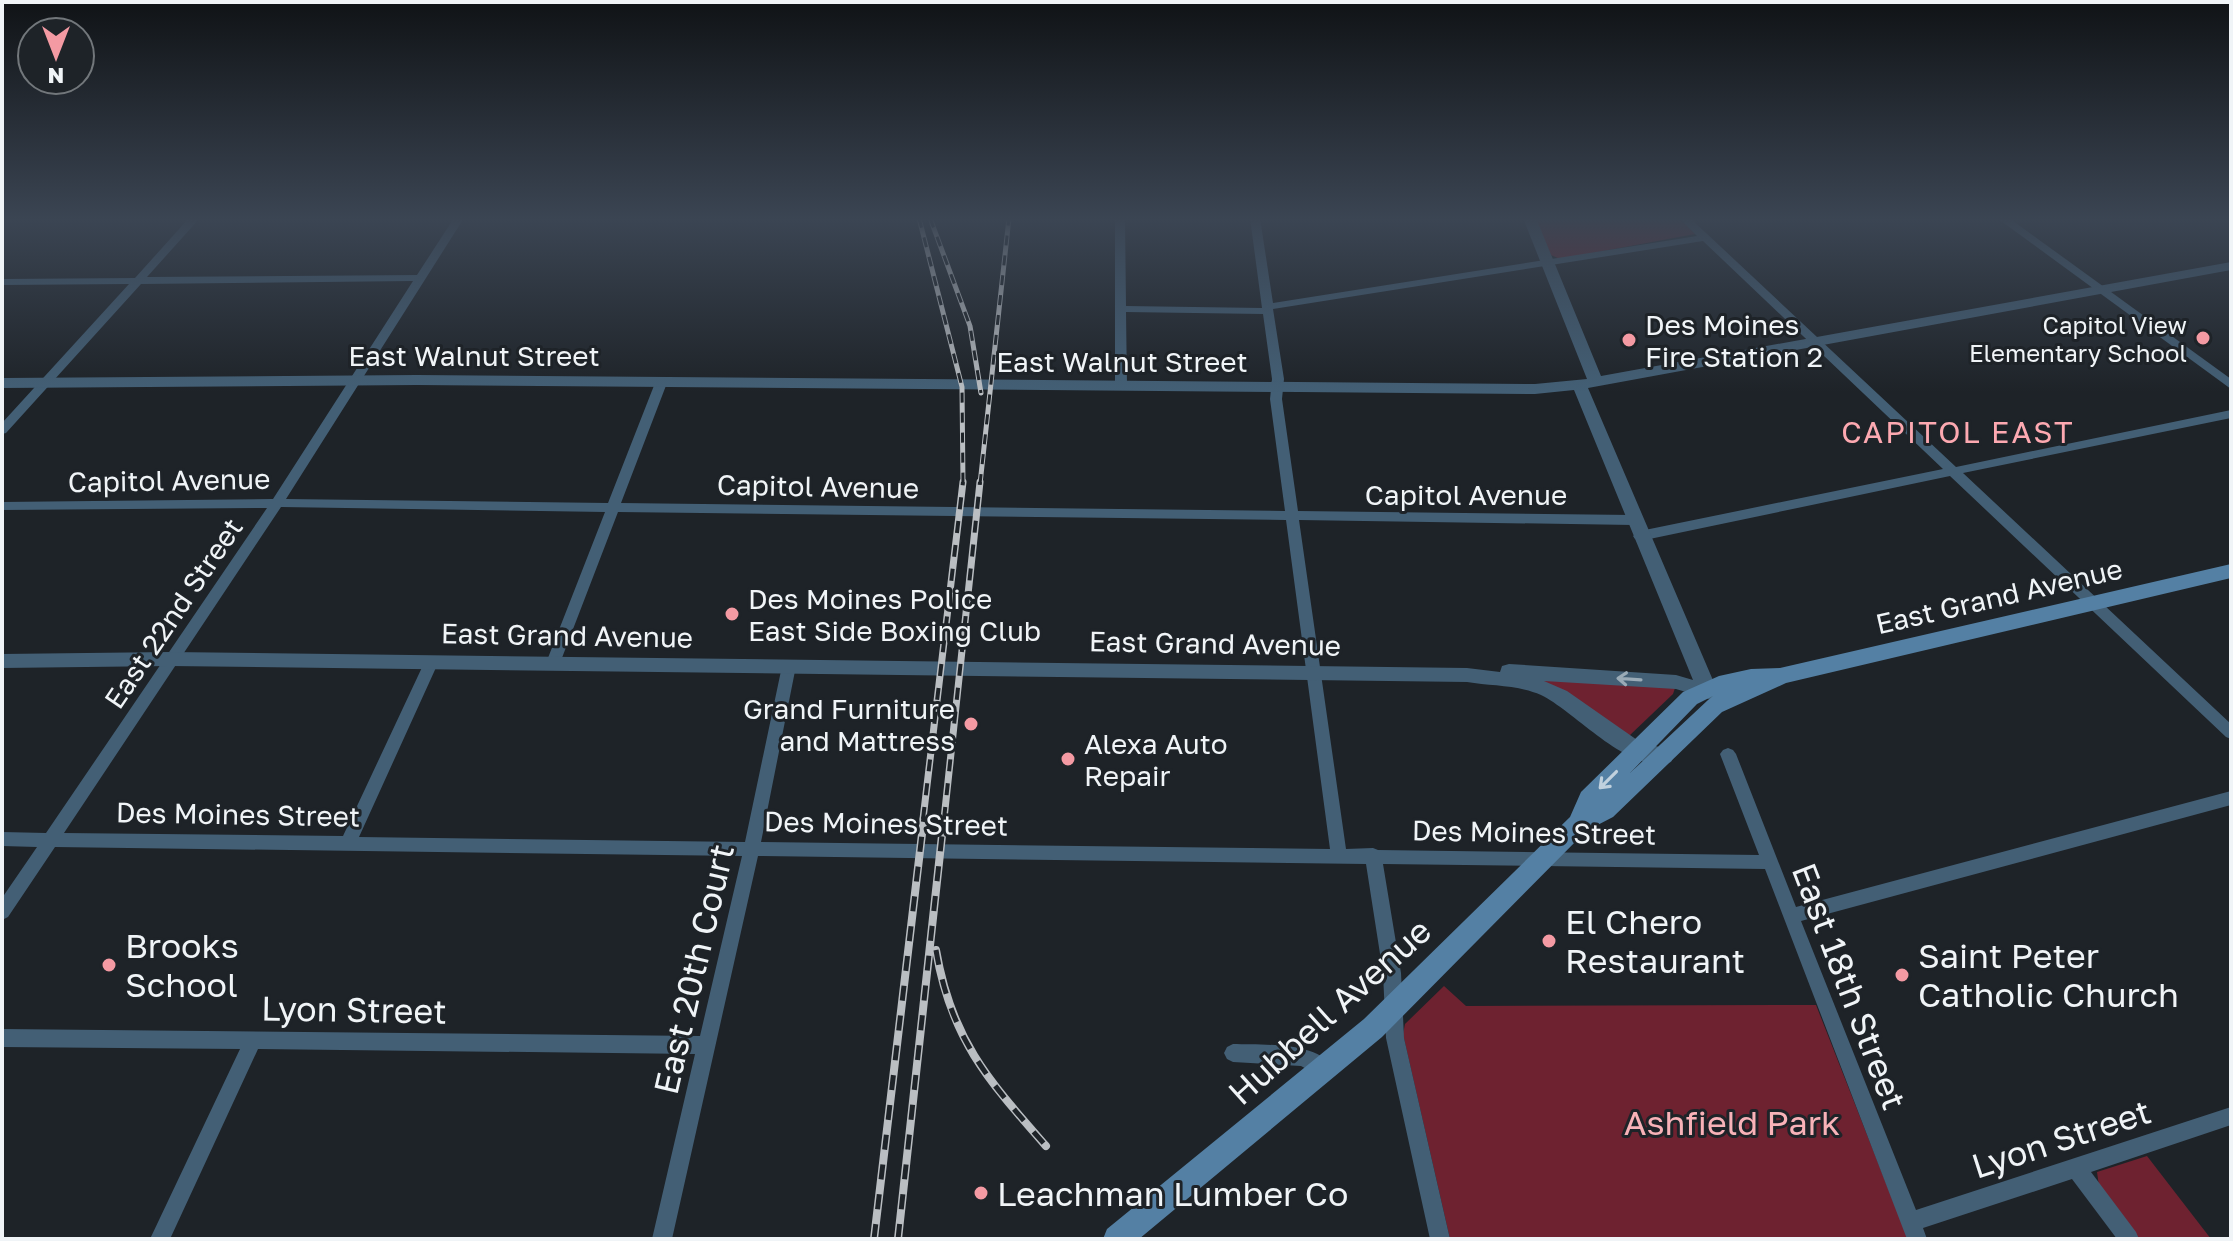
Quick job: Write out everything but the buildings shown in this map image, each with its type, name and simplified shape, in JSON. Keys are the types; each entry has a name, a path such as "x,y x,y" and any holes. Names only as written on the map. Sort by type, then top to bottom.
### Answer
{"main road":[{"name":"East Grand Avenue","path":"1713,696 1760,689 1780,676 2231,571"},
{"name":"Hubbell Avenue","path":"1578,824 1589,799 1690,698 1713,696"},
{"name":"Hubbell Avenue","path":"1132,1234 1326,1070 1392,1009 1542,857 1578,824 1605,810 1664,756 1713,696"}],"street":[{"path":"2,430 143,276"},
{"path":"1121,276 1121,386"},
{"path":"1263,276 1312,672 1339,855"},
{"path":"1121,309 1268,309 1479,276"},
{"path":"1553,276 1636,528 1713,696"},
{"path":"1745,276 2231,733"},
{"path":"2081,276 2231,385"},
{"name":"East Walnut Street","path":"2,383 355,380 1519,390 1588,383 2177,276"},
{"path":"2,282 421,278"},
{"name":"East 22nd Street","path":"2,912 277,503 421,278"},
{"path":"553,663 661,383"},
{"name":"Capitol Avenue","path":"2,506 277,503 613,507 1292,517 1636,528 1954,472 2231,414"},
{"name":"East Grand Avenue","path":"2,661 432,661 1467,675 1516,681 1547,690 1637,750 1664,756"},
{"path":"349,841 432,661"},
{"name":"East 20th Court","path":"662,1239 752,847 789,666"},
{"name":"East Grand Avenue","path":"1467,675 1498,671 1531,672 1676,682 1713,696"},
{"name":"East 18th Street","path":"1728,754 1914,1230"},
{"path":"1790,916 2231,798"},
{"name":"Des Moines Street","path":"2,839 349,841 1769,862"},
{"path":"1373,855 1392,973 1395,1038 1440,1239"},
{"name":"Lyon Street","path":"2,1038 705,1045"},
{"path":"160,1239 254,1039"},
{"path":"1233,1053 1303,1057 1326,1070"},
{"name":"Lyon Street","path":"1914,1230 2075,1167 2231,1116"},
{"path":"2075,1167 2129,1239"}],"green space":[{"path":"1502,675 1675,688 1673,694 1629,736"},
{"name":"Ashfield Park","path":"1444,986 1466,1006 1816,1005 1908,1239 1450,1239 1403,1034 1405,1024"},
{"path":"2147,1156 2211,1239 2137,1239 2099,1186 2097,1172"}],"railway":[{"path":"934,276 962,387 963,482"},
{"path":"951,276 970,326 981,393"},
{"path":"980,484 1003,276"},
{"path":"923,819 963,482"},
{"path":"944,819 980,482"},
{"path":"874,1239 924,817"},
{"path":"898,1239 944,817"},
{"path":"936,950 951,1009 962,1034 1006,1100 1046,1146"}],"place":[{"name":"Capitol View Elementary School","path":"2203,338"},
{"name":"Des Moines Fire Station 2","path":"1629,340"},
{"name":"Des Moines Police East Side Boxing Club","path":"732,614"},
{"name":"Grand Furniture and Mattress","path":"971,724"},
{"name":"Alexa Auto Repair","path":"1068,759"},
{"name":"El Chero Restaurant","path":"1549,941"},
{"name":"Brooks School","path":"109,965"},
{"name":"Saint Peter Catholic Church","path":"1902,975"},
{"name":"Leachman Lumber Co","path":"981,1193"}],"district":[{"name":"CAPITOL EAST","path":"1958,432"}]}
